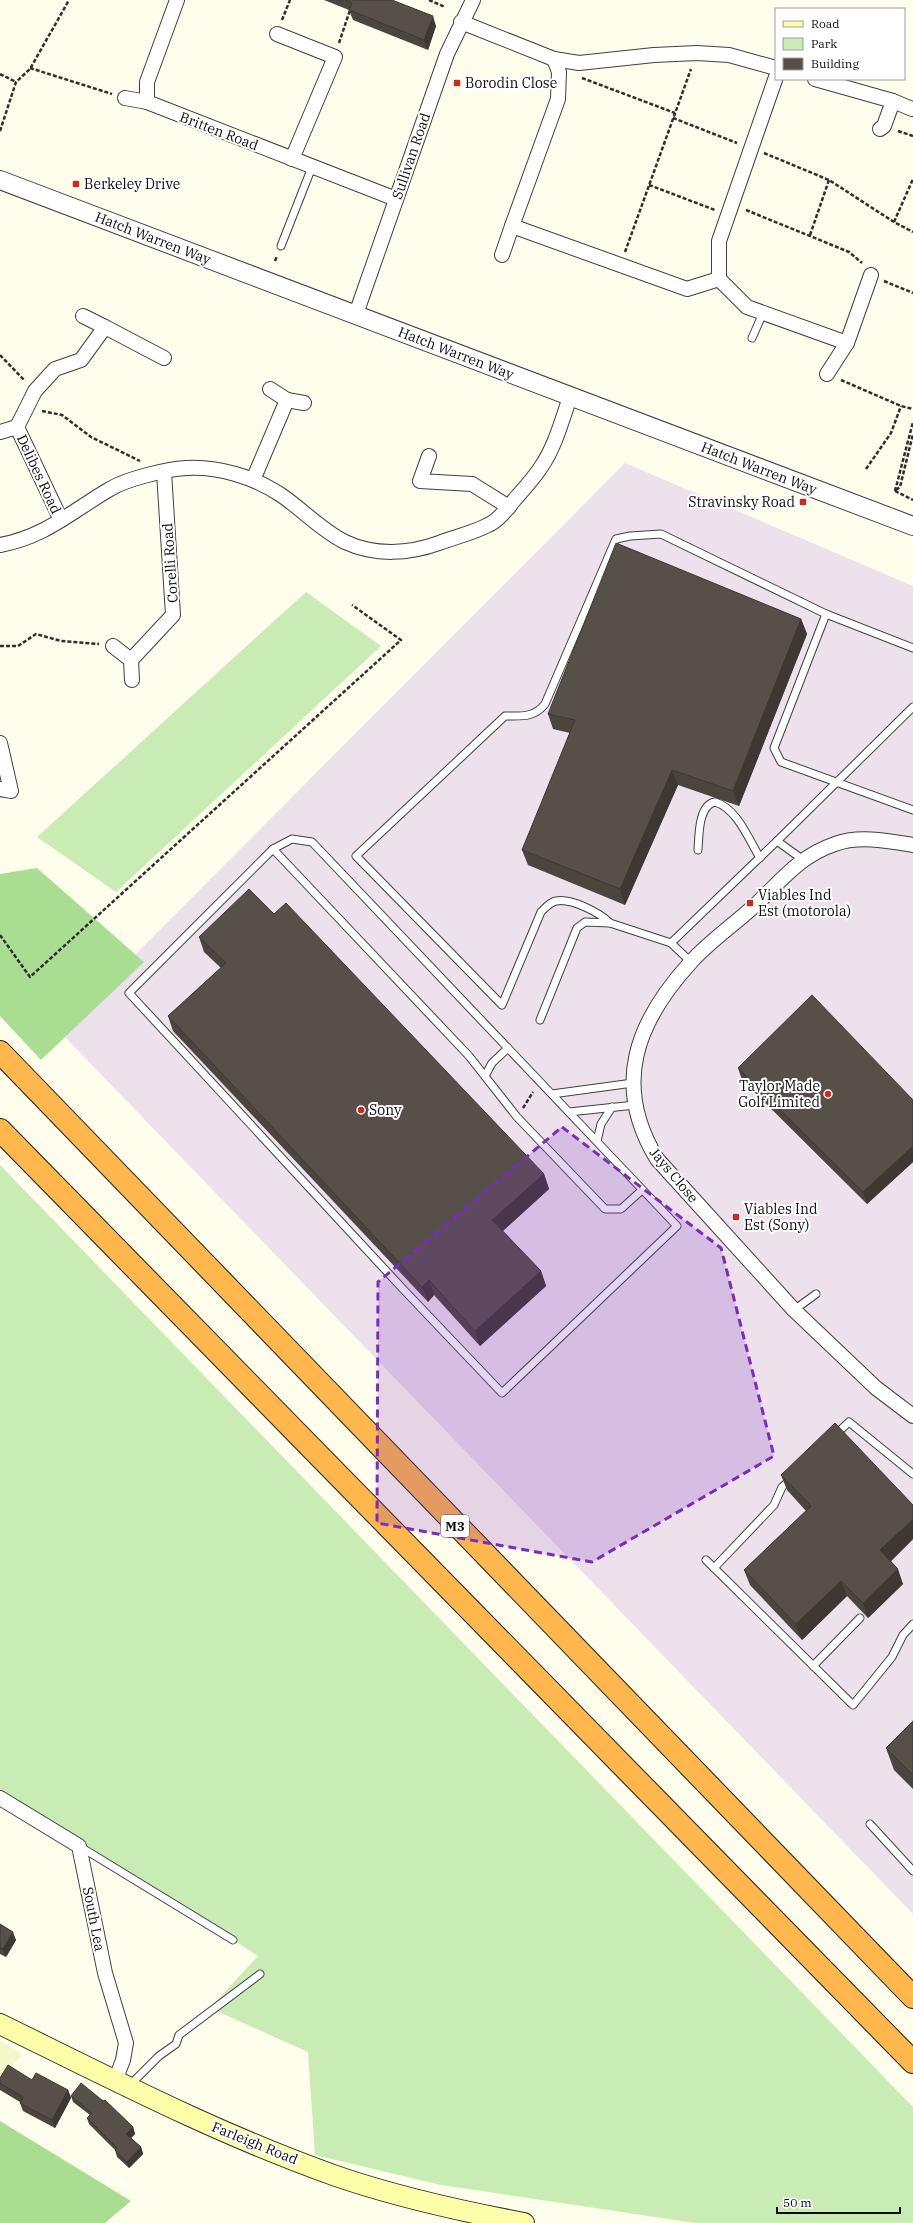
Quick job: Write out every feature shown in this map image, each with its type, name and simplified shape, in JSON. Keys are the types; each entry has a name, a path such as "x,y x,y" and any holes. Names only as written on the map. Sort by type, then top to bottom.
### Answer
{"highway":[{"name":"M3","path":"0,1052 913,1997"},
{"path":"0,1130 913,2062"}],"main road":[{"name":"Farleigh Road","path":"0,2024 164,2105 336,2175 409,2198 524,2223"}],"street":[{"path":"147,102 147,82 177,0"},
{"name":"Sullivan Road","path":"356,314 447,54 461,22 473,0"},
{"path":"461,22 554,59 579,63 654,55 697,53 729,56 775,68"},
{"path":"277,34 335,57 292,159"},
{"path":"502,255 558,98 559,72 554,59"},
{"path":"775,80 750,148 719,241 719,279 746,307 847,343"},
{"path":"818,80 893,101 912,109"},
{"name":"Britten Road","path":"125,98 147,102 396,199"},
{"path":"880,129 884,126 893,101"},
{"name":"Hatch Warren Way","path":"0,180 913,526"},
{"path":"512,226 687,289 719,279"},
{"path":"827,374 847,343 871,275"},
{"path":"83,316 164,358"},
{"name":"Delibes Road","path":"0,432 17,427 35,392 55,368 81,360 105,327"},
{"path":"270,389 287,400 304,403"},
{"path":"0,545 24,540 45,531 110,488 136,478 192,468 228,472 252,480 281,495 326,532 346,543 364,549 383,552 404,552 429,547 490,525 509,507 542,466 557,433 570,397"},
{"path":"252,480 287,400"},
{"name":"Delibes Road","path":"17,427 61,520"},
{"path":"429,456 420,481 472,484 509,507"},
{"name":"Corelli Road","path":"131,660 174,615 164,472"},
{"path":"113,646 131,660 132,680"},
{"path":"0,743 11,791 0,789"},
{"name":"Jays Close","path":"913,845 888,841 852,841 836,843 802,859 752,908 691,962 654,1010 636,1057 633,1083 635,1105 645,1138 657,1159 794,1310 876,1388 913,1416"},
{"path":"0,1798 79,1846"},
{"name":"South Lea","path":"79,1846 105,1974 126,2043 123,2060 122,2084"}],"lane":[{"path":"281,246 312,167"},
{"path":"752,338 763,313"},
{"path":"610,923 601,914 569,902 558,900 551,902 541,912 502,1005 356,856 505,716 522,716 538,713 545,704 616,539 630,536 661,534 826,614 913,648"},
{"path":"826,614 774,748 781,762 834,783 913,810"},
{"path":"671,943 760,858 913,706"},
{"path":"698,850 703,814 707,806 715,802 720,804 736,817 760,858"},
{"path":"292,838 312,842 677,1226 502,1392 402,1288 129,993 273,849 292,838"},
{"path":"777,841 802,859"},
{"path":"273,849 469,1056 517,1116 605,1209 621,1209 642,1190"},
{"path":"540,1020 577,928 585,922 610,923 671,943 691,962"},
{"path":"485,1076 492,1063 508,1048"},
{"path":"552,1094 633,1083"},
{"path":"569,1112 635,1105"},
{"path":"596,1141 601,1124 612,1107"},
{"path":"794,1310 816,1294"},
{"path":"832,1438 849,1422 913,1474"},
{"path":"714,1568 774,1505 782,1487 799,1471"},
{"path":"706,1560 853,1705 892,1657 903,1635 913,1624"},
{"path":"813,1666 860,1618"},
{"path":"870,1824 913,1871"},
{"path":"79,1846 233,1940"},
{"path":"122,2084 176,2044 179,2035 260,1974"}],"path":[{"path":"0,131 16,82 30,68 69,0"},
{"path":"277,34 290,0"},
{"path":"429,0 445,7"},
{"path":"335,57 351,7"},
{"path":"620,266 697,53"},
{"path":"30,68 125,98"},
{"path":"0,74 16,82"},
{"path":"577,77 675,113"},
{"path":"673,118 829,180 894,222 913,232"},
{"path":"894,222 913,178"},
{"path":"810,235 829,180"},
{"path":"649,185 810,235 849,252 860,259 871,275 913,293"},
{"path":"0,355 35,392"},
{"path":"827,374 901,406 913,409"},
{"path":"866,469 891,433 901,406"},
{"path":"26,408 62,415 91,437 164,472"},
{"path":"896,491 913,422"},
{"path":"896,491 900,487 913,434"},
{"path":"896,491 913,500"},
{"path":"0,935 30,977 401,640 352,606"},
{"path":"0,646 18,646 36,634 61,641 113,646"},
{"path":"517,1116 540,1082"}],"highlighted area":[{"path":"562,1127 721,1248 774,1456 592,1562 377,1523 378,1282"}],"shaded area":[{"path":"625,463 913,586 913,1914 59,1031"}],"green space":[{"path":"306,592 381,646 116,892 37,837"},
{"path":"37,868 144,962 41,1060 0,1016 0,874"},
{"path":"0,1165 913,2107 913,2223 695,2223 441,2185 315,2155 308,2052 210,2008 258,1956 0,1789"},
{"path":"0,2041 22,2054 0,2081"},
{"path":"0,2121 131,2201 105,2223 0,2223"}],"building":[{"path":"345,0 392,0 433,16 424,40 349,10 352,3"},
{"path":"616,543 801,619 733,791 672,770 620,889 522,850 575,720 548,714"},
{"name":"Sony","path":"249,889 274,914 286,903 544,1174 492,1220 541,1271 475,1331 429,1280 422,1287 168,1016 226,963 199,937"},
{"name":"Taylor Made Golf Limited","path":"812,995 913,1100 913,1146 863,1192 738,1068"},
{"path":"835,1423 913,1505 913,1519 880,1550 898,1569 863,1603 841,1581 796,1624 744,1570 811,1506 781,1475"},
{"path":"913,1721 913,1775 886,1748"},
{"path":"0,1924 13,1932 3,1949 0,1948"},
{"path":"8,2065 32,2080 36,2073 68,2090 52,2120 20,2103 23,2097 0,2083 0,2078"},
{"path":"81,2083 103,2101 105,2100 133,2127 126,2134 141,2147 127,2162 115,2150 117,2148 87,2118 92,2113 71,2096"}],"place":[{"name":"Borodin Close","path":"457,83"},
{"name":"Berkeley Drive","path":"76,184"},
{"name":"Stravinsky Road","path":"803,502"},
{"name":"Viables Ind Est (motorola)","path":"750,903"},
{"name":"Taylor Made Golf Limited","path":"828,1094"},
{"name":"Sony","path":"361,1110"},
{"name":"Viables Ind Est (Sony)","path":"736,1217"}]}
